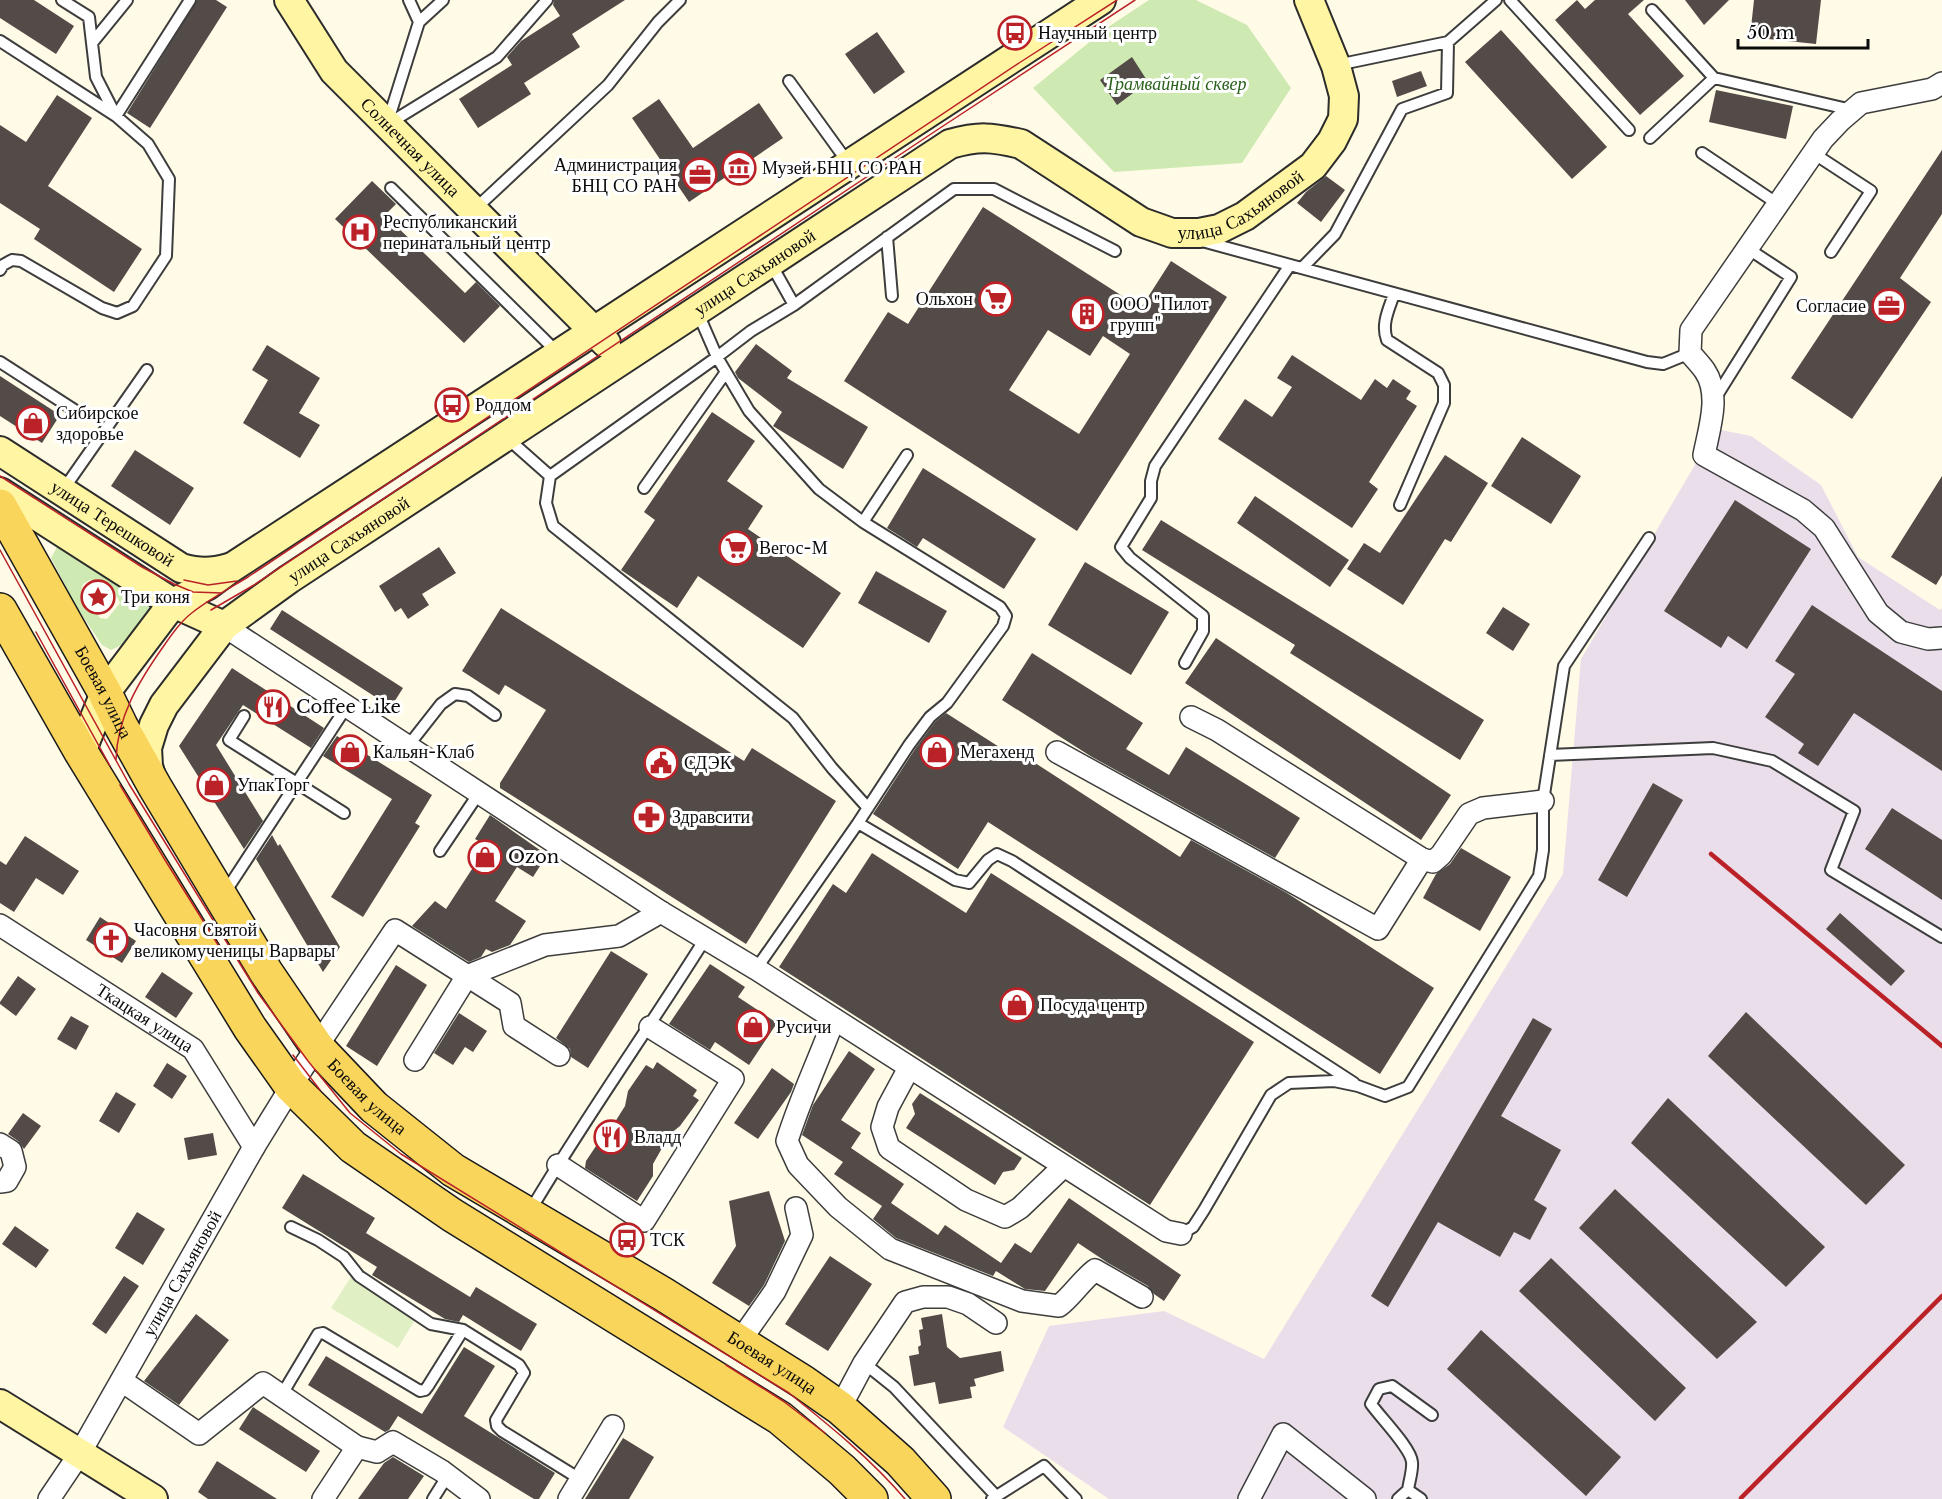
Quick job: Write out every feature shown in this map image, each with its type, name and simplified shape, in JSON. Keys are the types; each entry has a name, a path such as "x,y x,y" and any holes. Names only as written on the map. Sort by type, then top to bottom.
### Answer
{"main road":[{"name":"Солнечная улица","path":"289,0 334,71 623,360"},
{"path":"81,752 105,693 173,603 198,590 1101,0"},
{"name":"улица Сахьяновой","path":"155,788 148,766 147,748 154,725 164,705 224,626 290,579 950,144 974,138 999,139 1021,144 1141,222 1172,233 1199,233 1219,229 1245,216 1312,166 1332,141 1343,119 1344,96 1336,66 1309,0"},
{"name":"улица Терешковой","path":"0,451 181,568 210,573 231,568"},
{"name":"улица Терешковой","path":"0,492 173,603 224,626"},
{"name":"Боевая улица","path":"0,506 7,538 105,693 155,788 223,897 266,972 316,1047 383,1114 453,1170 740,1341 840,1408 900,1461 934,1499"},
{"path":"198,590 224,626"},
{"path":"0,610 81,752 250,1028 291,1086 353,1147 452,1215 780,1418 842,1470 871,1499"},
{"path":"0,1404 153,1499"}],"street":[{"path":"1937,642 1901,632 1878,613 1824,528 1803,510 1704,455 1712,402 1712,385 1705,371 1690,353 1691,330 1823,139 1861,103 1932,89 1942,83"},
{"path":"224,626 661,912 756,969 1166,1231 1181,1234"},
{"path":"1191,717 1217,730 1422,859 1433,862 1441,855 1469,814 1484,808 1543,801"},
{"path":"1057,752 1378,929 1422,859"},
{"path":"415,1060 467,976 545,945 619,936 661,912"},
{"name":"Ткацкая улица","path":"0,925 193,1049 254,1147"},
{"name":"улица Сахьяновой","path":"49,1499 80,1453 291,1086 395,930 467,976"},
{"path":"467,976 510,1004 514,1026 559,1055"},
{"path":"834,1019 822,1053 797,1108 787,1141 798,1165 838,1208 891,1249 1022,1301 1059,1306 1069,1298 1081,1281 1095,1270 1142,1297"},
{"path":"558,1165 644,1221 733,1079 650,1027"},
{"path":"909,1068 888,1107 882,1127 889,1148 966,1200 1005,1217 1020,1208 1063,1167"},
{"path":"0,1144 11,1151 15,1167 7,1181 0,1182"},
{"path":"740,1341 775,1291 802,1234 796,1208"},
{"path":"840,1408 864,1363 905,1302 923,1296 948,1298 968,1304 996,1323"},
{"path":"122,1381 199,1434 263,1383 357,1447 377,1452 393,1442 448,1475 479,1499"},
{"path":"569,1499 613,1426"},
{"path":"1249,1499 1283,1434 1365,1499"},
{"path":"323,1499 357,1447"}],"lane":[{"path":"62,0 89,17 96,77 116,116"},
{"path":"92,43 127,0"},
{"path":"116,116 190,0"},
{"path":"409,0 419,22"},
{"path":"387,124 419,22 443,0"},
{"path":"387,124 497,57 547,0"},
{"path":"473,210 608,85 658,22 680,0"},
{"path":"1336,66 1448,42 1496,0"},
{"path":"1510,0 1629,129"},
{"path":"1652,10 1714,78 1852,110"},
{"path":"0,41 116,116 148,144 169,179 165,256 133,306 117,313 102,308 21,261 12,260 3,265 0,270"},
{"path":"1185,663 1203,631 1203,616 1130,558 1121,547 1151,498 1151,481 1155,466 1296,266 1335,234 1402,109 1448,93 1448,42"},
{"path":"1650,138 1714,78"},
{"path":"789,81 849,164"},
{"path":"1702,153 1778,204"},
{"path":"1813,153 1871,191 1831,252"},
{"path":"391,188 559,353"},
{"path":"868,808 832,768 793,718 553,526 546,503 550,476 752,331 794,305 954,189 994,189 1115,251"},
{"path":"1172,233 1647,362 1663,364 1690,353"},
{"path":"887,237 892,296"},
{"path":"1712,402 1791,277 1747,248"},
{"path":"770,263 794,305"},
{"path":"1394,294 1385,320 1384,332 1387,340 1438,373 1444,385 1444,403 1400,505"},
{"path":"697,311 717,357 749,411 819,489 863,522 1000,607 1006,616 1003,626 947,703 930,717 909,745 858,823 756,969"},
{"path":"0,362 79,413"},
{"path":"62,492 147,370"},
{"path":"644,488 726,372"},
{"path":"506,437 550,476"},
{"path":"863,522 907,455"},
{"path":"1181,1234 1193,1227 1271,1095 1289,1083 1334,1082 1358,1086 1385,1096 1408,1088 1539,876 1543,850 1543,801 1564,666 1649,538"},
{"path":"408,746 441,704 455,694 468,696 495,715"},
{"path":"223,897 347,706"},
{"path":"244,716 229,740 344,813"},
{"path":"1550,755 1713,748 1772,761 1854,811 1831,870 1942,937"},
{"path":"440,851 479,793"},
{"path":"858,823 955,880 969,883 988,860 997,854 1012,861 1358,1086"},
{"path":"528,1215 705,939"},
{"path":"291,1227 318,1240 344,1257 359,1276 431,1324 463,1330 523,1368 522,1377 496,1420 497,1426 580,1479"},
{"path":"281,1396 318,1334 328,1335 420,1391 425,1390 428,1386 463,1330"},
{"path":"864,1363 894,1387 994,1497 1044,1466 1076,1499"},
{"path":"1398,1499 1408,1490 1412,1460 1398,1437 1371,1404 1379,1389 1392,1386 1432,1415"},
{"path":"433,1499 448,1475"},
{"path":"1408,1490 1420,1499"}],"shaded area":[{"path":"1716,429 1751,436 1821,485 1858,557 1940,610 1942,608 1942,1499 1109,1499 1003,1427 1049,1326 1164,1311 1264,1359 1563,874 1581,659"}],"green space":[{"name":"Трамвайный сквер","path":"1149,0 1196,0 1247,25 1291,88 1242,163 1114,172 1033,88 1108,27"},
{"path":"57,547 61,547 147,599 152,611 135,634 111,650 102,645 76,606 51,558","holes":["90,580 112,591 120,603 107,619 100,618 81,592 83,584"]},
{"path":"351,1277 416,1318 398,1348 331,1308"}],"building":[{"path":"0,0 34,0 74,26 56,54 0,18"},
{"path":"197,0 216,0 227,7 150,128 127,113"},
{"path":"554,0 625,0 572,34 580,47 524,83 531,94 478,128 459,99 512,65 507,57 521,41 560,16 553,5"},
{"path":"1577,0 1585,9 1595,0 1644,0 1628,14 1684,76 1640,115 1555,20"},
{"path":"1685,0 1729,0 1704,25"},
{"path":"1754,0 1821,0 1816,44 1750,37"},
{"path":"1501,30 1607,147 1572,179 1465,62"},
{"path":"877,32 905,72 874,94 845,54"},
{"path":"1132,57 1148,82 1117,105 1100,80"},
{"path":"1421,71 1427,86 1397,97 1392,81"},
{"path":"1716,90 1793,106 1786,139 1709,122"},
{"path":"57,95 92,118 48,186 142,249 114,292 34,239 40,229 0,203 0,125 26,142"},
{"name":"Администрация БНЦ СО РАН","path":"659,99 693,148 759,103 783,138 689,202 632,118"},
{"path":"1942,150 1942,214 1900,278 1931,302 1852,419 1791,378"},
{"path":"1326,176 1345,190 1321,222 1297,203 1306,192"},
{"path":"372,181 396,204 385,215 465,293 476,282 500,306 464,343 335,219"},
{"path":"983,207 1141,308 1171,261 1227,297 1077,531 844,381 888,312 908,324","holes":["1048,330 1090,356 1103,336 1130,354 1079,434 1009,390"]},
{"path":"756,344 792,371 787,378 868,427 843,469 773,426 782,412 738,378 735,372"},
{"path":"267,345 320,378 299,413 320,425 300,458 243,423 268,380 252,370"},
{"path":"1292,355 1361,400 1375,379 1387,388 1393,379 1411,391 1406,399 1417,406 1369,482 1378,489 1352,528 1218,439 1245,399 1272,417 1292,387 1277,378"},
{"path":"0,376 60,415 42,443 0,416"},
{"name":"Вегос-М","path":"712,412 755,441 727,481 763,506 748,529 841,593 803,648 698,576 677,608 621,570 655,520 644,512"},
{"path":"1522,437 1581,476 1551,524 1491,486"},
{"path":"135,450 194,488 170,525 111,486"},
{"path":"1445,455 1488,483 1451,542 1445,539 1403,605 1347,569 1364,543 1380,553"},
{"path":"923,468 1036,539 1004,589 923,538 917,547 887,528"},
{"path":"1942,476 1942,575 1936,585 1891,557"},
{"path":"1255,496 1349,560 1330,587 1237,523"},
{"path":"1735,500 1811,549 1747,649 1728,636 1721,648 1664,611"},
{"path":"1161,520 1484,720 1460,760 1290,653 1295,645 1142,550"},
{"path":"439,547 456,573 422,594 429,605 408,619 401,608 395,612 379,586"},
{"path":"1085,562 1169,612 1131,675 1048,625"},
{"path":"876,571 947,611 929,643 858,603"},
{"path":"1812,605 1942,691 1942,771 1854,713 1818,766 1798,753 1804,744 1765,717 1795,674 1775,661"},
{"path":"1503,607 1530,624 1513,651 1486,633"},
{"path":"501,608 744,761 752,748 836,801 746,944 500,788 500,783 546,710 505,685 499,695 462,671"},
{"path":"282,610 403,688 391,707 270,629"},
{"path":"1216,638 1451,795 1421,840 1185,683"},
{"path":"1032,653 1143,723 1126,749 1169,775 1186,747 1300,818 1275,858 1092,757 1002,700"},
{"path":"232,668 324,728 311,748 243,705 216,745 263,821 244,849 179,746"},
{"path":"946,713 1026,764 1029,759 1180,857 1191,840 1287,893 1434,988 1380,1074 988,822 958,869 873,814 915,749 935,722"},
{"path":"337,736 432,795 415,823 420,826 363,917 331,897 392,799 323,756"},
{"path":"1653,783 1683,800 1627,897 1598,880"},
{"path":"1892,808 1942,840 1942,900 1865,849"},
{"path":"490,815 547,855 533,877 517,867 495,901 526,921 510,945 492,952 486,949 481,957 469,962 412,926 435,901 446,909 487,846 475,839"},
{"path":"272,835 278,846 280,844 340,947 323,972 256,859"},
{"path":"25,836 79,871 63,895 36,878 14,912 0,903 0,861 6,865"},
{"path":"1461,848 1511,877 1480,931 1423,898 1436,874 1450,864"},
{"name":"Посуда центр","path":"872,853 966,913 991,873 1254,1042 1150,1205 779,967 833,884 846,893"},
{"path":"1840,913 1905,971 1891,986 1826,929"},
{"name":"Часовня Святой великомученицы Варвары","path":"100,917 136,941 122,963 86,940"},
{"path":"611,951 648,974 588,1068 571,1057 570,1049 556,1038"},
{"path":"710,964 745,987 738,997 777,1023 749,1065 715,1042 710,1050 669,1024"},
{"path":"396,965 427,985 377,1066 346,1046"},
{"path":"162,972 193,993 176,1018 145,997"},
{"path":"18,976 36,989 16,1016 0,1002"},
{"path":"1746,1012 1905,1165 1866,1205 1708,1056"},
{"path":"459,1013 487,1031 473,1052 465,1047 453,1065 434,1053"},
{"path":"71,1016 89,1026 76,1050 57,1039"},
{"path":"1533,1018 1552,1029 1501,1116 1561,1150 1534,1200 1547,1208 1530,1240 1514,1232 1500,1257 1438,1222 1388,1307 1371,1296"},
{"path":"849,1051 875,1069 841,1120 861,1133 851,1148 904,1184 891,1203 938,1235 945,1225 1001,1263 1015,1243 1031,1253 1069,1198 1181,1275 1164,1301 1148,1286 1078,1243 1045,1291 1025,1289 996,1271 993,1276 896,1238 873,1219 882,1206 834,1174 843,1162 802,1135 813,1105"},
{"path":"657,1062 697,1090 693,1096 699,1100 680,1126 670,1134 653,1164 653,1176 637,1201 585,1168 586,1161 600,1140 605,1138 625,1106 628,1091 646,1065 653,1069"},
{"path":"167,1063 187,1076 172,1099 153,1086"},
{"path":"772,1068 794,1084 791,1092 758,1139 734,1123"},
{"path":"116,1092 136,1104 119,1133 99,1121"},
{"path":"920,1093 1022,1158 1014,1170 1003,1172 995,1185 906,1128 915,1114 912,1104"},
{"path":"1668,1098 1825,1247 1786,1287 1631,1143"},
{"path":"23,1113 41,1126 24,1149 8,1134"},
{"path":"213,1133 217,1155 188,1160 184,1138"},
{"path":"303,1174 375,1218 366,1233 470,1297 476,1287 537,1324 521,1351 463,1315 459,1322 445,1319 372,1275 377,1267 282,1208"},
{"path":"1615,1189 1757,1322 1717,1359 1579,1228"},
{"path":"769,1191 785,1241 764,1285 749,1306 712,1283 736,1246 729,1201"},
{"path":"137,1212 165,1229 143,1265 115,1248"},
{"path":"15,1226 49,1250 36,1268 2,1244"},
{"path":"830,1256 872,1284 828,1351 785,1324"},
{"path":"1551,1258 1686,1388 1655,1421 1519,1291"},
{"path":"124,1276 139,1286 106,1334 92,1324"},
{"path":"196,1314 229,1340 179,1405 144,1381"},
{"path":"942,1314 947,1347 960,1358 1001,1351 1004,1371 974,1379 976,1386 970,1387 972,1398 939,1404 935,1382 914,1386 909,1356 919,1354 918,1347 921,1345 919,1330 923,1329 921,1318"},
{"path":"1481,1330 1621,1457 1586,1496 1447,1369"},
{"path":"464,1347 495,1366 464,1416 555,1473 539,1499 534,1499 398,1416 389,1430 385,1432 308,1385 326,1356 422,1414"},
{"path":"253,1407 320,1451 306,1472 239,1429"},
{"path":"623,1438 654,1457 629,1499 585,1499"},
{"path":"393,1457 424,1476 408,1499 358,1499 384,1463"},
{"path":"217,1461 277,1499 208,1499 198,1492"}],"tram line":[{"path":"116,760 120,729 138,686 173,633 193,612 1117,0"},
{"path":"211,610 254,585 1135,0"},
{"path":"0,476 142,567 174,584 193,592 222,593"},
{"path":"0,550 129,784 258,993 350,1113 401,1154 789,1393 835,1430 905,1499"},
{"path":"184,580 208,585 237,581"},
{"path":"36,632 110,766"},
{"path":"120,785 225,956"},
{"path":"293,1055 320,1090"},
{"path":"726,1365 783,1401 825,1433"}],"railway":[{"path":"1711,854 1942,1046"},
{"path":"1741,1498 1942,1296"}],"place":[{"name":"Научный центр","path":"1015,33"},
{"name":"Музей БНЦ СО РАН","path":"739,168"},
{"name":"Администрация БНЦ СО РАН","path":"700,175"},
{"name":"Республиканский перинатальный центр","path":"360,232"},
{"name":"Ольхон","path":"996,299"},
{"name":"Согласие","path":"1889,306"},
{"name":"ООО \"Пилот групп\"","path":"1087,314"},
{"name":"Роддом","path":"452,405"},
{"name":"Сибирское здоровье","path":"33,423"},
{"name":"Вегос-М","path":"736,548"},
{"name":"Три коня","path":"98,597"},
{"name":"Coffee Like","path":"273,707"},
{"name":"Кальян-Клаб","path":"350,752"},
{"name":"Мегахенд","path":"937,752"},
{"name":"СДЭК","path":"661,763"},
{"name":"УпакТорг","path":"214,785"},
{"name":"Здравсити","path":"649,817"},
{"name":"Ozon","path":"485,857"},
{"name":"Часовня Святой великомученицы Варвары","path":"111,940"},
{"name":"Посуда центр","path":"1017,1005"},
{"name":"Русичи","path":"753,1027"},
{"name":"Владд","path":"611,1137"},
{"name":"ТСК","path":"627,1240"}]}
